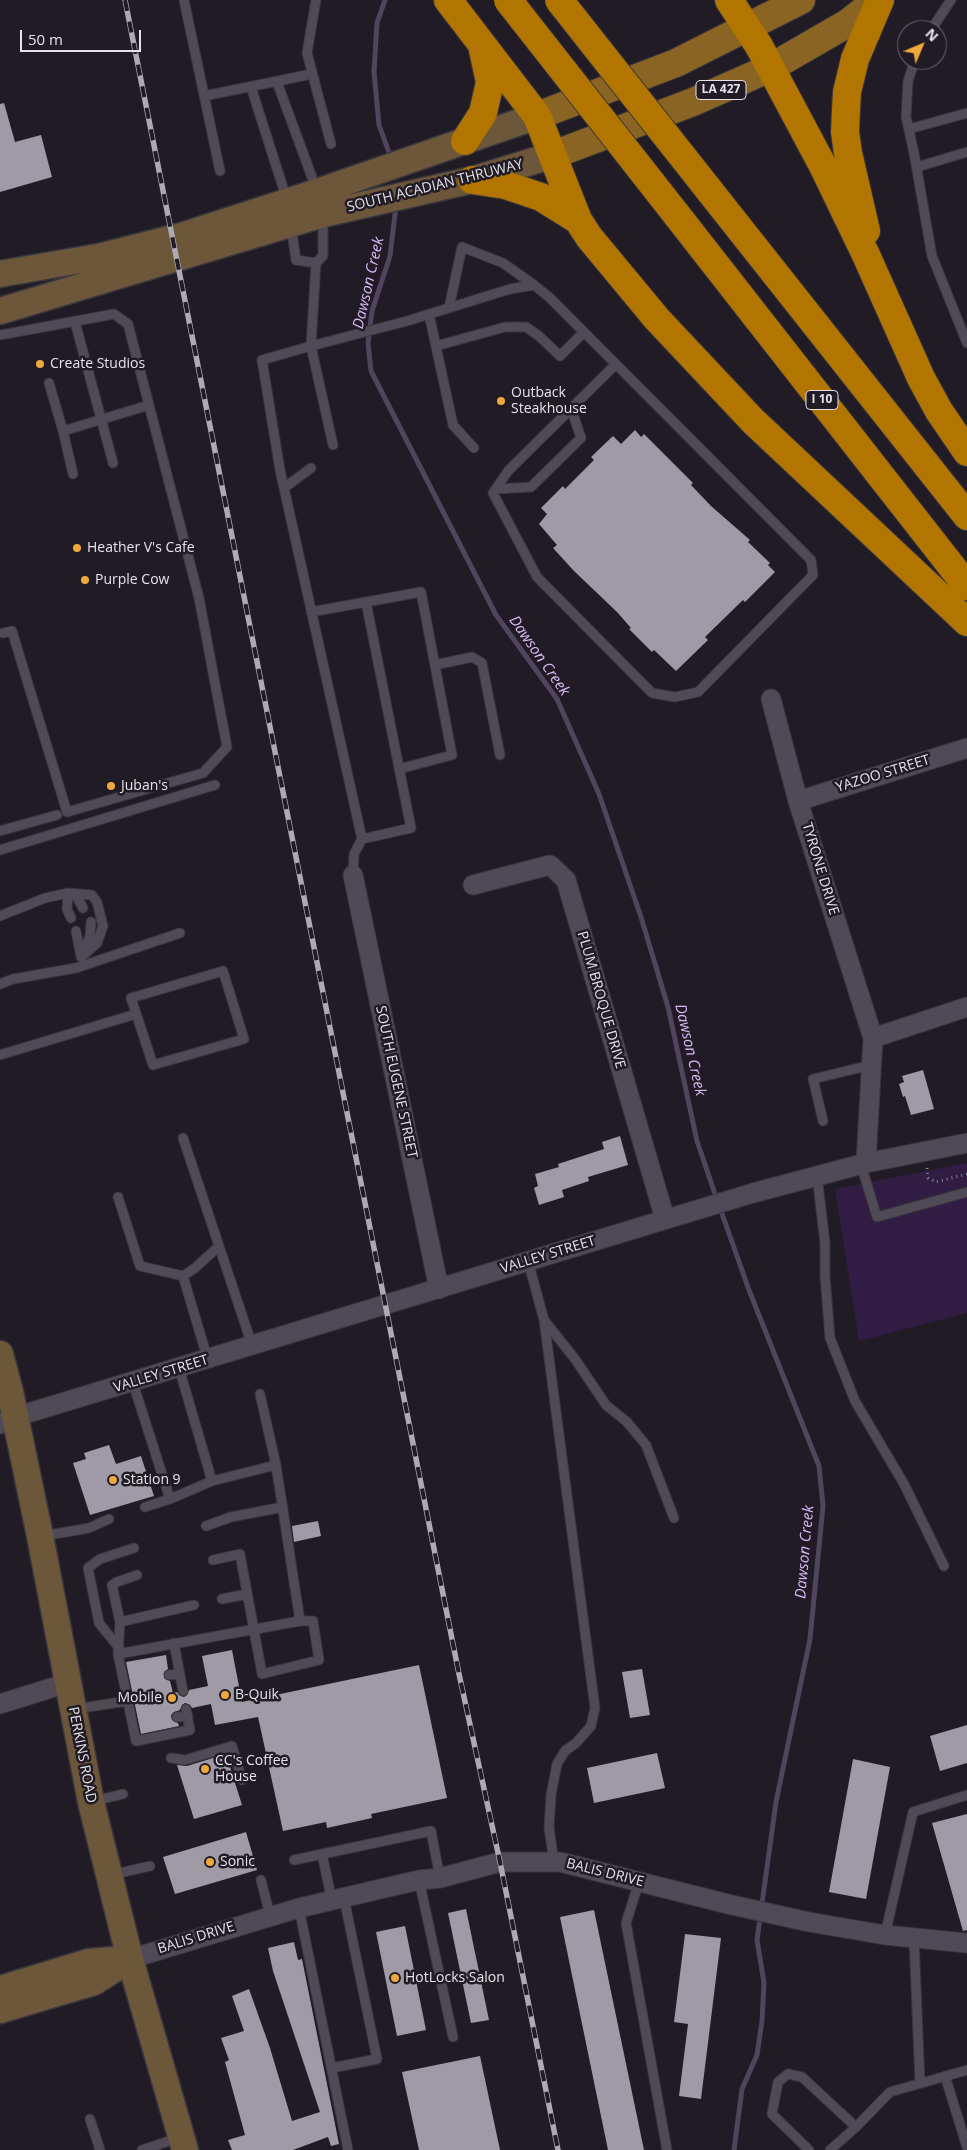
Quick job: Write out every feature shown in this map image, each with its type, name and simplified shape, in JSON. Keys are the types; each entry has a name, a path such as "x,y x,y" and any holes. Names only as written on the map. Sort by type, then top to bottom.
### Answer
{"highway":[{"path":"448,0 537,116 578,220 589,237 657,319 753,421 967,622"},
{"name":"I 10","path":"508,0 967,586"},
{"path":"559,0 967,516"},
{"path":"730,0 770,68 823,166 866,255 921,378 939,411 967,452"},
{"path":"866,255 866,228 845,132 846,101 855,58 878,0"},
{"path":"464,141 483,113 490,82 482,46"},
{"path":"472,180 505,185 540,197 578,220"}],"main road":[{"name":"SOUTH ACADIAN THRUWAY","path":"0,311 320,203 357,178 537,116 658,71 748,29 801,0"},
{"name":"SOUTH ACADIAN THRUWAY","path":"320,203 356,207 472,180 553,155 693,102 770,68 848,23 878,0"},
{"name":"SOUTH ACADIAN THRUWAY","path":"0,274 98,257 289,212"},
{"name":"PERKINS ROAD","path":"0,1354 8,1421 40,1536 67,1683 92,1802 130,1959 183,2143"},
{"path":"0,1990 89,1962 130,1959"},
{"path":"0,2010 94,1982 130,1959"}],"street":[{"name":"TYRONE DRIVE","path":"771,699 798,801 873,1038"},
{"name":"YAZOO STREET","path":"798,801 967,748"},
{"name":"PLUM BROQUE DRIVE","path":"473,885 550,865 566,880 666,1219"},
{"name":"SOUTH EUGENE STREET","path":"353,875 439,1289"},
{"path":"864,1164 873,1038 967,1006"},
{"name":"VALLEY STREET","path":"8,1421 753,1193 864,1164 967,1143"},
{"path":"0,1704 67,1683"},
{"name":"BALIS DRIVE","path":"130,1959 270,1915 419,1880 440,1878 500,1862 554,1862 809,1922 884,1936 967,1943"}],"lane":[{"path":"184,0 220,172"},
{"path":"316,0 306,53 330,144"},
{"path":"937,20 951,0"},
{"path":"912,70 908,81 906,117 917,167 932,256 967,343"},
{"path":"204,96 312,74"},
{"path":"276,82 320,203 323,256 316,263 311,346 333,445"},
{"path":"251,87 289,212 296,260 316,263"},
{"path":"909,129 967,113"},
{"path":"917,167 967,152"},
{"path":"449,308 462,247 503,263 549,297 811,560 813,575 698,692 675,697 652,693 537,577 493,494 508,471 615,365"},
{"path":"353,875 354,854 362,839 284,488 262,360 330,340 407,321 510,289 534,285"},
{"path":"0,335 114,314 128,324 199,598 228,747 203,773 67,812 12,631 3,633"},
{"path":"429,314 453,425 474,448"},
{"path":"75,322 113,463"},
{"path":"436,346 506,327 526,327 539,336 560,356 584,333"},
{"path":"49,383 73,474"},
{"path":"63,431 149,405"},
{"path":"496,489 531,487 581,438 571,408"},
{"path":"284,488 311,468"},
{"path":"311,612 421,592 452,755 399,769"},
{"path":"362,839 411,828 366,602"},
{"path":"435,665 472,658 482,662 500,754"},
{"path":"0,850 215,785"},
{"path":"0,831 57,815"},
{"path":"68,893 77,897 84,908"},
{"path":"68,893 67,909 71,918"},
{"path":"0,916 46,898 68,893 92,895 97,902 103,926 97,943 82,957"},
{"path":"76,968 90,936 91,922"},
{"path":"76,931 82,957"},
{"path":"0,984 76,968 180,933"},
{"path":"222,971 244,1039 153,1065 136,1014 131,998 222,971"},
{"path":"0,1055 136,1014"},
{"path":"824,1121 813,1079 871,1065"},
{"path":"184,1138 252,1346"},
{"path":"864,1164 877,1217 967,1192"},
{"path":"817,1176 825,1243 825,1276 830,1338 855,1402 904,1484 944,1566"},
{"path":"118,1197 140,1266 183,1276 195,1268 219,1246"},
{"path":"528,1261 544,1320 595,1708 590,1726 576,1743 564,1751 556,1764 551,1795 550,1828 554,1862"},
{"path":"183,1276 208,1360"},
{"path":"544,1320 574,1359 606,1406 627,1422 646,1445 674,1518"},
{"path":"179,1368 212,1481"},
{"path":"133,1383 170,1499"},
{"path":"260,1394 276,1465 300,1622"},
{"path":"145,1507 170,1499 212,1481 276,1465"},
{"path":"206,1526 231,1517 283,1507"},
{"path":"40,1536 89,1528 109,1519"},
{"path":"119,1652 99,1623 88,1568 100,1559 134,1548"},
{"path":"119,1652 253,1629 313,1621 319,1660 262,1674 253,1629 240,1554 213,1560"},
{"path":"137,1575 112,1585 120,1622 119,1652 128,1684 128,1701 136,1725 136,1741 190,1730 187,1713 177,1717"},
{"path":"222,1599 247,1594"},
{"path":"120,1622 194,1605"},
{"path":"174,1643 183,1691"},
{"path":"169,1675 179,1674"},
{"path":"73,1709 128,1701"},
{"path":"171,1758 185,1760 232,1746 242,1780"},
{"path":"92,1802 123,1794"},
{"path":"884,1936 913,1812 967,1794"},
{"path":"294,1860 430,1831 440,1878"},
{"path":"322,1854 338,1899 377,2059 332,2068"},
{"path":"109,1875 150,1866"},
{"path":"261,1880 270,1915"},
{"path":"419,1880 453,2037"},
{"path":"640,1882 626,1923 667,2150"},
{"path":"299,1908 348,2150"},
{"path":"914,1939 920,2082"},
{"path":"830,2150 856,2127 890,2092 967,2070"},
{"path":"809,2150 772,2114 778,2082 788,2074 802,2077 856,2127"},
{"path":"945,2076 967,2147"},
{"path":"90,2118 100,2150"},
{"path":"142,2150 183,2143"}],"path":[{"path":"926,1167 928,1178 936,1182 967,1174"}],"shaded area":[{"path":"967,1163 967,1313 859,1341 835,1189"}],"building":[{"path":"4,103 15,142 41,135 52,177 0,192 0,104"},
{"path":"635,430 641,437 644,434 693,483 691,485 711,506 750,540 748,542 770,563 768,565 775,572 745,602 743,600 705,637 708,640 676,671 654,650 652,652 629,629 631,628 617,612 574,571 553,548 557,545 539,524 547,514 541,508 563,486 565,489 594,460 591,457 613,436 621,444"},
{"path":"923,1070 934,1109 911,1115 899,1084 904,1082 902,1076"},
{"path":"620,1136 628,1165 588,1177 589,1181 562,1190 564,1197 539,1205 534,1188 538,1186 535,1174 559,1167 558,1164 604,1149 602,1142"},
{"name":"Station 9","path":"109,1445 116,1464 141,1456 154,1496 90,1515 73,1463 86,1459 84,1453"},
{"path":"318,1521 321,1536 294,1542 292,1526"},
{"path":"232,1650 242,1702 419,1665 447,1798 371,1814 372,1818 327,1828 326,1822 283,1831 258,1717 215,1725 211,1704 192,1708 185,1703 180,1710 171,1715 172,1720 178,1723 179,1726 141,1734 126,1662 166,1655 168,1669 164,1672 164,1678 170,1681 173,1693 177,1692 184,1697 189,1690 208,1686 202,1656"},
{"path":"642,1669 650,1715 630,1718 622,1672"},
{"path":"967,1725 967,1763 940,1771 930,1736"},
{"path":"657,1753 665,1788 594,1803 587,1768"},
{"path":"226,1754 242,1805 194,1819 177,1765 187,1766"},
{"path":"853,1759 890,1767 866,1899 829,1892"},
{"path":"967,1814 967,1930 963,1931 932,1823"},
{"name":"Sonic","path":"246,1832 257,1870 175,1894 163,1857"},
{"path":"466,1909 489,2020 471,2023 448,1913"},
{"path":"594,1910 644,2150 608,2150 560,1917"},
{"path":"405,1926 426,2030 397,2036 376,1932"},
{"path":"685,1934 721,1938 701,2099 679,2096 688,2024 674,2022"},
{"path":"294,1942 298,1960 302,1959 339,2144 331,2146 328,2137 293,2150 232,2150 228,2140 245,2135 225,2062 229,2060 221,2038 244,2031 232,1996 249,1989 270,2048 292,2121 320,2112 273,1971 268,1948"},
{"path":"480,2056 500,2150 419,2150 402,2072"}],"waterway":[{"name":"Dawson Creek","path":"385,0 377,23 374,72 379,125 391,158"},
{"name":"Dawson Creek","path":"396,206 390,256 372,311 368,343 371,371 496,615 557,699 599,794 641,917 668,1007 697,1141 717,1200"},
{"name":"Dawson Creek","path":"720,1208 749,1290 819,1466 823,1506 810,1639 776,1802 757,1940 764,1983 762,2021 757,2055 742,2089 734,2150"}],"railway":[{"path":"125,0 459,1674 500,1862 558,2150"}],"place":[{"name":"Create Studios","path":"40,364"},
{"name":"Outback Steakhouse","path":"501,401"},
{"name":"Heather V's Cafe","path":"77,548"},
{"name":"Purple Cow","path":"85,580"},
{"name":"Juban's","path":"111,786"},
{"name":"Station 9","path":"113,1480"},
{"name":"B-Quik","path":"225,1695"},
{"name":"Mobile","path":"172,1698"},
{"name":"CC's Coffee House","path":"205,1769"},
{"name":"Sonic","path":"210,1862"},
{"name":"HotLocks Salon","path":"395,1978"}]}
